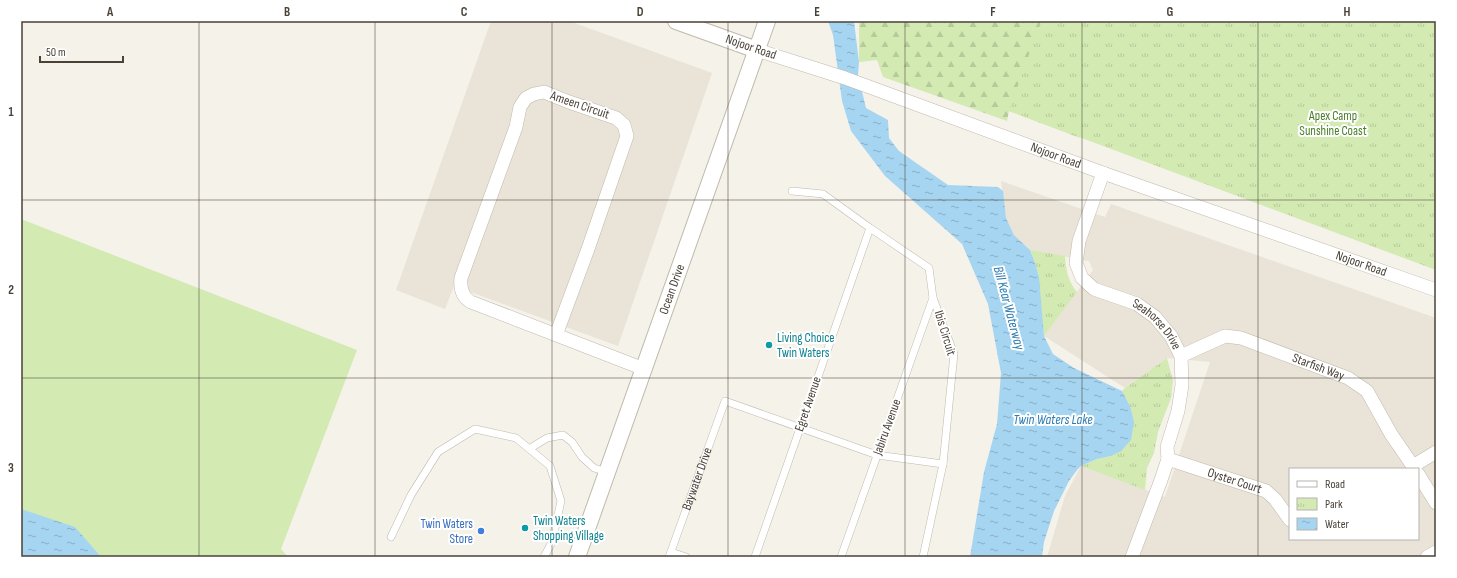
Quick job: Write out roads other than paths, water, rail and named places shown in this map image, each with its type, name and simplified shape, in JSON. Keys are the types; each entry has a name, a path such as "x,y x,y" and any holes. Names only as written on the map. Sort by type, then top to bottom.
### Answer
{"street":[{"name":"Nojoor Road","path":"676,21 757,50 845,78 1103,173 1436,290"},
{"name":"Ocean Drive","path":"577,557 767,21"},
{"name":"Ameen Circuit","path":"556,335 588,249 627,136 624,125 616,118 549,94 539,92 526,98 520,107 516,127 461,278 460,285 463,295 466,300 526,323 556,335 644,369"},
{"name":"Seahorse Drive","path":"1103,173 1079,240 1076,263 1082,278 1094,289 1137,304 1155,317 1171,336 1181,356 1182,384 1178,411 1167,447 1168,459 1132,557"},
{"name":"Starfish Way","path":"1181,356 1225,336 1241,338 1348,378 1367,391 1391,434 1414,468"},
{"path":"1417,468 1436,452"},
{"name":"Oyster Court","path":"1168,459 1266,492 1275,499 1289,519"},
{"name":"Starfish Way","path":"1419,476 1436,503"},
{"path":"1427,557 1436,552"}],"lane":[{"name":"Ibis Circuit","path":"792,191 823,194 870,228 930,268 933,298 954,354 944,464 923,557"},
{"name":"Egret Avenue","path":"755,557 870,228"},
{"name":"Jabiru Avenue","path":"841,557 933,298"},
{"name":"Baywater Drive","path":"670,554 725,401 800,427"},
{"path":"800,427 877,455 944,464"},
{"path":"391,537 411,495 438,452 475,429 516,438 550,466 561,501 552,542 544,557"},
{"path":"529,449 547,438 563,435 572,442 582,457 594,468 607,472"},
{"path":"670,554 686,557"}],"water":[{"name":"Twin Waters Lake","path":"828,21 854,21 859,62 858,75 866,108 888,120 889,138 899,151 948,185 998,187 1003,191 1006,218 1014,235 1030,250 1034,260 1039,277 1044,336 1053,354 1074,368 1122,391 1130,406 1134,422 1131,440 1121,451 1111,456 1097,459 1081,466 1077,470 1069,481 1054,511 1044,542 1042,557 970,557 984,472 997,424 1001,373 988,304 962,244 885,176 851,131 842,101 833,35"},
{"path":"21,509 75,527 101,557 21,557"}],"place":[{"name":"Living Choice Twin Waters","path":"769,345"},
{"name":"Twin Waters Shopping Village","path":"525,528"},
{"name":"Twin Waters Store","path":"481,531"}],"park label":[{"name":"Apex Camp Sunshine Coast","path":"1333,124"}],"water label":[{"name":"Bill Kear Waterway","path":"1009,308"}]}
